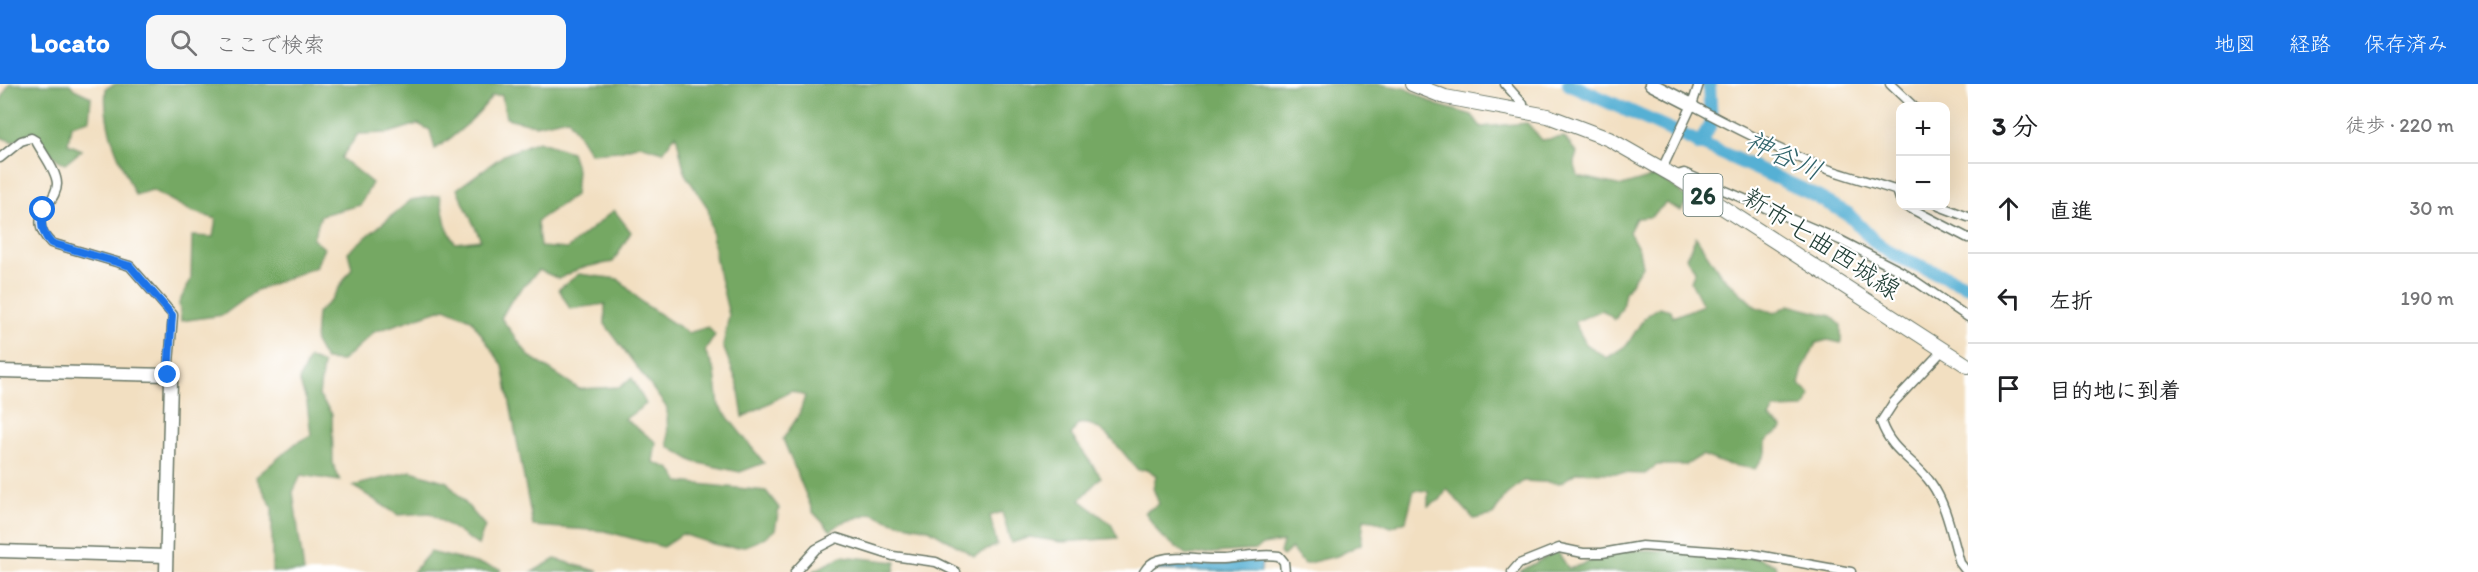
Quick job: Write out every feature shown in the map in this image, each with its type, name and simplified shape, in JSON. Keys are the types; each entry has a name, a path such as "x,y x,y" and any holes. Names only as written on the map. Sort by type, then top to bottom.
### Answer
{"main road":[{"name":"新市七曲西城線","path":"1412,84 1445,97 1523,111 1567,122 1609,139 1667,168 1968,366"}],"street":[{"path":"1506,84 1523,104 1523,111"},
{"path":"1651,84 1692,107 1817,166 1868,184 1896,190"},
{"path":"1699,84 1667,168 1694,177 1840,240 1902,272 1968,317"},
{"path":"1890,84 1909,102"},
{"path":"0,158 21,141 31,138 36,141 57,181 57,189 43,210 41,220 45,237 51,243 130,266 172,315 168,375 171,381 166,572"},
{"path":"1914,210 1968,238"},
{"path":"1950,210 1968,217"},
{"path":"1943,350 1894,402 1881,422 1885,434 1898,453 1934,487 1960,562 1966,572"},
{"path":"0,371 168,375"},
{"path":"795,572 816,549 837,538 893,556 936,562 956,572"},
{"path":"1512,572 1519,564 1559,548 1583,553 1602,553 1642,546 1764,555 1851,572"},
{"path":"0,551 166,556"},
{"path":"1144,572 1154,562 1178,556 1192,560 1267,554 1279,556 1284,562 1285,572"}],"green space":[{"path":"9,84 70,84 74,89 91,97 89,120 71,125 68,144 82,150 65,164 52,154 33,131 13,142 0,137 0,102"},
{"path":"116,84 1377,84 1405,88 1437,105 1472,115 1481,127 1527,123 1542,140 1564,137 1577,153 1574,162 1578,176 1622,186 1655,176 1675,187 1688,199 1681,211 1666,203 1651,217 1636,218 1629,232 1639,250 1642,266 1625,292 1622,308 1615,320 1602,310 1574,322 1586,344 1607,358 1627,345 1644,318 1659,307 1671,310 1673,317 1703,305 1691,282 1695,270 1686,258 1696,237 1720,274 1756,307 1775,313 1789,305 1831,316 1841,325 1841,343 1828,340 1816,343 1803,369 1799,384 1811,395 1804,408 1774,409 1769,418 1783,428 1766,441 1766,453 1755,469 1725,464 1702,455 1686,465 1657,465 1645,474 1577,472 1560,483 1523,481 1505,496 1493,515 1474,519 1447,489 1440,500 1428,506 1428,491 1414,490 1406,521 1391,527 1374,520 1364,519 1361,544 1337,556 1304,564 1291,549 1283,556 1280,553 1283,542 1262,545 1255,550 1187,555 1161,536 1145,512 1159,504 1153,488 1156,476 1148,469 1138,470 1104,432 1087,424 1078,424 1071,435 1101,477 1080,500 1111,524 1118,538 1061,542 1030,537 1011,543 1002,512 990,516 997,545 974,556 929,529 894,522 871,513 841,523 831,531 813,512 783,439 799,415 805,396 791,391 743,417 738,385 723,346 729,315 716,261 708,208 685,174 676,134 663,152 640,145 619,151 590,153 568,118 535,125 506,118 502,95 492,96 466,125 435,149 430,130 418,124 389,133 358,134 341,158 372,183 360,205 321,215 313,239 324,248 316,267 257,290 223,315 181,321 179,303 191,279 192,236 213,237 216,219 191,211 152,190 135,195 109,130 105,102 106,88"},
{"path":"538,141 571,152 577,170 575,195 537,221 540,247 567,249 614,210 631,232 613,262 580,268 559,279 539,270 512,299 501,318 529,356 579,389 620,387 632,378 646,404 625,419 656,442 653,462 671,469 679,482 766,491 779,508 775,530 762,539 740,547 730,547 682,534 663,547 605,531 533,526 503,366 471,319 445,308 374,332 342,361 325,360 315,342 317,313 331,300 352,268 348,252 411,200 440,195 446,225 455,243 481,240 457,189 504,155"},
{"path":"579,274 618,279 644,304 688,333 708,327 715,335 705,351 715,372 719,406 764,463 740,472 694,462 668,446 667,408 605,324 605,304 570,309 559,289"},
{"path":"309,358 323,364 319,396 332,414 333,463 340,481 301,475 293,492 304,572 272,572 272,507 256,477 296,443 311,435 307,403 299,380"},
{"path":"411,471 447,482 485,526 478,545 430,513 398,515 353,486"},
{"path":"1649,550 1759,558 1775,565 1778,572 1519,572 1557,551 1569,569 1619,551"},
{"path":"430,552 501,569 500,572 413,572"},
{"path":"842,556 896,562 894,572 812,572"},
{"path":"555,559 600,572 532,572"}],"water":[{"path":"1262,559 1261,572 1152,570 1155,566 1164,565 1226,564"}],"waterway":[{"name":"神谷川","path":"1569,84 1808,192 1848,214 1876,243 1894,255 1968,286"},
{"path":"1700,145 1711,123 1709,84"}],"route":[{"path":"43,210 41,220 45,237 51,243 99,255 130,266 172,315 174,323 168,375"}]}
